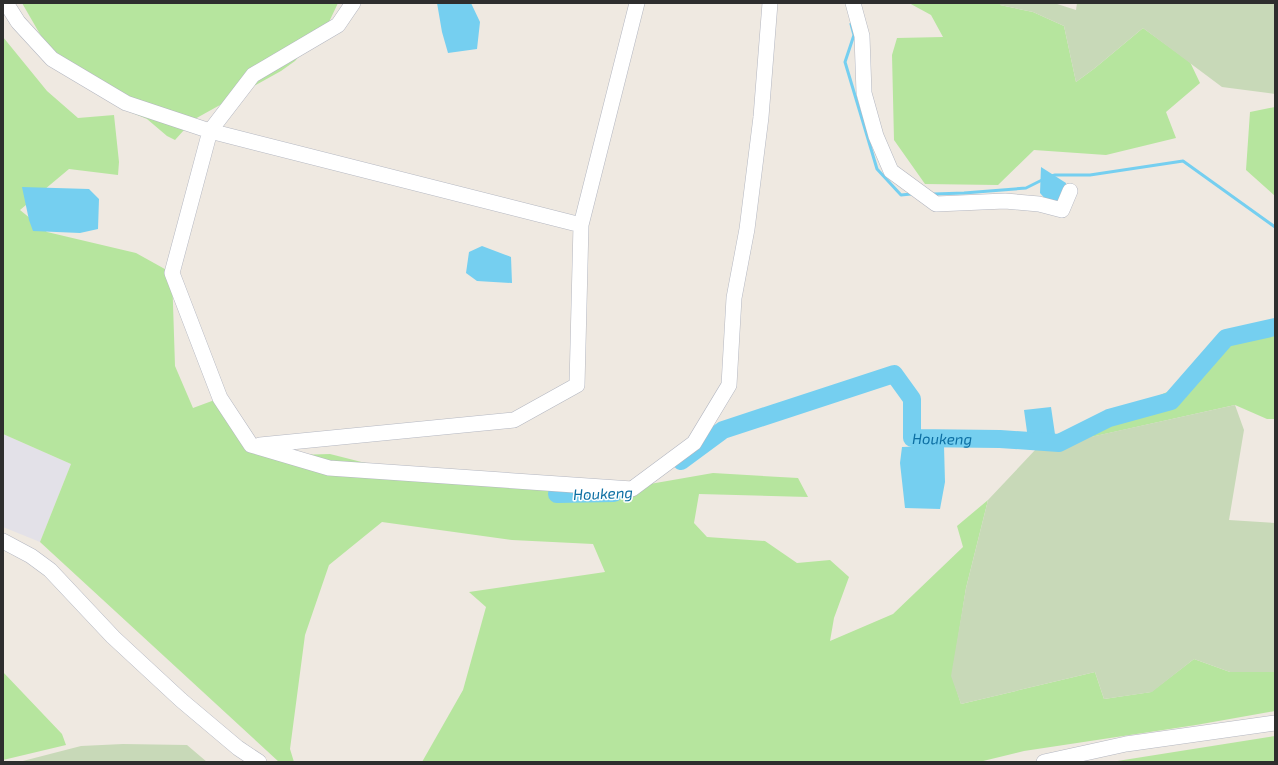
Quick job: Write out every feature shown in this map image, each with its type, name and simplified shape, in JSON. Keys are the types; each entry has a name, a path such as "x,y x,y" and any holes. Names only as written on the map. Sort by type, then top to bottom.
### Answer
{"street":[{"path":"6,3 18,22 52,59 126,103 210,131 581,226"},
{"path":"353,3 338,25 253,75 210,131 172,273 220,398 251,446 329,468 632,489 694,443 729,385 734,298 747,229 761,117 770,3"},
{"path":"251,446 514,420 577,385 581,226 638,3"},
{"path":"854,3 862,36 864,93 876,136 891,171 936,204 1005,201 1039,204 1062,210 1070,191"},
{"path":"3,541 31,556 50,570 113,637 176,695 238,748 259,762"},
{"path":"1044,762 1126,744 1275,723"}],"shaded area":[{"path":"3,434 71,464 40,542 3,527"}],"green space":[{"path":"22,3 338,3 329,22 295,61 281,71 193,120 175,140 167,136 147,119 118,107 69,74 52,55"},
{"path":"909,3 1000,3 1000,5 1033,12 1064,26 1076,82 1143,28 1190,62 1200,83 1166,112 1176,138 1106,155 1034,150 998,185 925,184 894,140 892,55 897,38 943,37 931,15"},
{"path":"1000,3 1054,3 1076,10 1077,3 1275,3 1275,94 1222,87 1143,28 1076,82 1064,26 1033,12 1000,5"},
{"path":"3,37 47,91 78,118 114,115 119,162 118,175 69,169 20,210 47,232 136,253 172,273 175,366 193,408 220,398 251,445 297,455 330,454 397,471 604,492 713,473 798,478 808,497 699,494 694,523 707,537 765,541 797,563 830,560 849,577 834,618 830,641 893,614 963,547 957,526 988,500 966,588 952,676 961,704 1095,672 1104,699 1151,692 1194,659 1230,672 1275,672 1275,711 1196,725 1024,751 979,762 422,762 463,690 486,607 469,592 605,572 593,544 512,540 382,522 329,565 305,635 290,749 294,762 279,762 40,542 71,464 3,434"},
{"path":"1275,107 1275,196 1246,170 1250,112"},
{"path":"1275,329 1275,419 1267,419 1235,405 1037,449 1088,425 1196,380 1215,347"},
{"path":"1235,405 1244,430 1229,520 1275,523 1275,672 1230,672 1194,659 1152,692 1104,699 1095,672 961,704 951,676 966,588 988,500 1036,449"},
{"path":"3,672 62,734 66,745 3,760"},
{"path":"1275,736 1275,762 1111,762"},
{"path":"123,744 187,745 207,762 19,762 81,746"}],"water":[{"path":"437,3 471,3 480,22 477,49 448,53 442,32"},
{"path":"1041,167 1066,183 1063,200 1048,202 1040,193"},
{"path":"22,187 89,189 99,199 98,229 80,233 33,231 29,220"},
{"path":"482,246 511,257 512,283 477,281 466,273 469,252"},
{"path":"1051,407 1056,441 1028,439 1024,410"},
{"path":"944,446 945,482 940,509 905,508 900,463 902,447"}],"waterway":[{"path":"851,24 854,35 845,62 877,169 901,195 911,194"},
{"path":"1051,176 1090,175 1183,161 1275,227"},
{"path":"934,194 1026,188 1042,180"},
{"name":"Houkeng","path":"681,461 723,430 894,374 912,399 912,438 1000,439 1059,443 1109,418 1171,401 1226,338 1275,327"},
{"name":"Houkeng","path":"557,494 614,493"}]}
